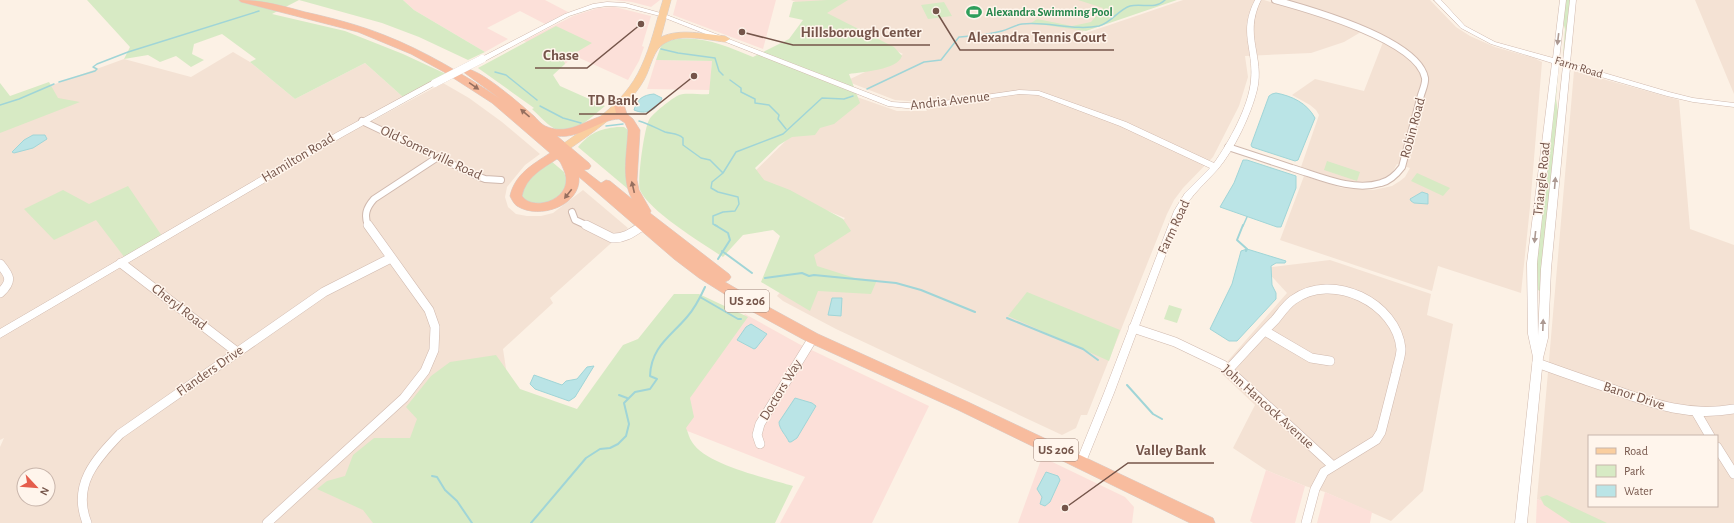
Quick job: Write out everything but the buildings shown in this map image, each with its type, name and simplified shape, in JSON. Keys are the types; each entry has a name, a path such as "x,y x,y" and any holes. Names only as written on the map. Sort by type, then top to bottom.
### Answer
{"highway":[{"path":"244,0 363,31 431,60 466,80 496,101 562,153"},
{"path":"272,0 358,22 415,43 445,58 496,90 542,128 562,153 574,179 568,195 555,204 542,208 531,208 519,202 516,197 516,192 521,182 534,170 562,153"},
{"path":"542,128 554,133 575,133 621,110 634,130 631,180 632,190 647,224"},
{"name":"US 206","path":"562,153 647,224 765,302 895,368 963,406"},
{"name":"US 206","path":"647,224 678,256 704,274 758,308 813,338 963,406 1207,523"}],"main road":[{"path":"621,110 641,77 652,49 667,0"},
{"path":"683,36 697,29"},
{"path":"652,49 661,39 670,36 725,39"},
{"path":"562,153 605,117"}],"street":[{"name":"Farm Road","path":"1081,462 1178,211 1188,195 1215,167 1228,148 1250,100 1254,86 1254,64 1249,30 1253,11 1258,0"},
{"name":"Robin Road","path":"1228,148 1333,181 1350,184 1367,185 1383,183 1396,177 1402,167 1425,79 1425,74 1420,64 1401,50 1364,30 1316,12 1275,0"},
{"name":"Farm Road","path":"1437,0 1456,21 1475,34 1500,45 1668,94 1694,100 1734,105"},
{"name":"Triangle Road","path":"1537,360 1533,334 1532,264 1562,0"},
{"name":"Triangle Road","path":"1521,523 1537,360 1543,338 1546,269 1573,0"},
{"name":"Hamilton Road","path":"0,334 362,121 575,12 608,2 662,15"},
{"name":"Andria Avenue","path":"662,15 882,101 900,106 923,106 1020,92 1045,94 1123,124 1215,167"},
{"name":"Old Somerville Road","path":"362,121 485,179 501,180"},
{"path":"267,523 416,386 431,358 436,334 433,317 412,285 365,221 365,211 374,199 438,157"},
{"path":"572,212 575,220 617,239 647,224"},
{"name":"Flanders Drive","path":"87,523 83,517 81,492 86,479 100,456 120,434 324,292 391,258"},
{"name":"Cheryl Road","path":"121,263 237,352"},
{"path":"0,264 9,274 10,279 0,293"},
{"path":"1229,369 1298,296 1313,291 1327,290 1352,294 1372,303 1388,316 1397,330 1401,342 1401,351 1381,432 1376,440 1324,472 1319,480 1306,523"},
{"name":"John Hancock Avenue","path":"1133,328 1182,345 1214,359 1229,369 1333,466"},
{"path":"1265,331 1311,358 1330,361"},
{"name":"Doctors Way","path":"760,444 758,435 760,424 813,338"},
{"name":"Banor Drive","path":"1537,360 1659,406 1696,412 1717,412 1734,409"},
{"path":"1696,412 1709,435"},
{"path":"1718,449 1734,474"}],"shaded area":[{"path":"403,0 545,0 568,12 545,24 520,11 487,28 508,39 485,52 414,10"},
{"path":"614,0 660,0 651,7 632,2"},
{"path":"677,0 776,0 763,49 673,15"},
{"path":"791,0 1138,0 1112,9 1077,36 1183,0 1264,0 1321,17 1361,32 1344,42 1311,53 1245,56 1248,77 1239,106 1213,157 1183,188 1174,200 1167,214 1087,415 1081,415 1076,428 1062,435 836,329 783,301 777,296 845,218 748,178 823,104 857,97 897,111 927,111 922,102 895,100 846,81 903,54"},
{"path":"1286,0 1430,0 1456,27 1470,36 1495,47 1534,58 1542,62 1521,293 1438,266 1432,291 1280,240 1304,176 1342,188 1373,190 1392,186 1405,177 1410,168 1397,164 1388,177 1376,181 1357,182 1337,179 1301,167 1319,115 1310,105 1292,95 1315,79 1364,91 1385,37 1346,19"},
{"path":"1695,0 1734,0 1734,94"},
{"path":"615,7 651,16 642,46 644,47 639,61 628,80 575,56 565,64 524,41 573,16 598,8"},
{"path":"233,52 250,62 295,99 365,63 403,97 180,224 0,331 0,104 124,59 191,77"},
{"path":"656,60 712,61 710,90 647,89"},
{"path":"1574,71 1679,100 1690,229 1734,245 1734,523 1594,523 1537,499"},
{"path":"443,83 469,98 502,122 540,154 525,165 507,187 505,197 508,207 516,214 541,216 553,213 583,190 628,228 550,298 553,303 503,349 511,402 419,523 0,523 0,447 4,438 0,440 0,338 323,147"},
{"path":"1330,260 1431,294 1427,315 1453,324 1423,491 1391,521 1325,492 1305,486 1266,470 1233,448 1255,405 1219,371 1287,293 1264,268"},
{"path":"745,314 799,344 929,406 872,523 780,523 805,477 667,423"},
{"path":"1042,457 1125,497 1134,507 1132,523 1018,523"},
{"path":"1266,470 1305,486 1295,523 1253,523 1250,521"},
{"path":"1325,492 1372,512 1370,523 1317,523"},
{"path":"1537,499 1594,523 1536,523"}],"green space":[{"path":"87,0 299,0 272,14 345,31 403,54 446,74 403,97 365,63 295,99 250,62 256,59 222,34 194,44 192,54 204,60 191,67 176,56 160,62 148,55 124,59 130,47"},
{"path":"299,0 403,0 414,10 485,52 468,60 419,37 382,23"},
{"path":"848,0 827,13 894,47 902,56 899,61 879,70 849,74 860,103 834,124 820,128 815,135 792,137 779,145 755,168 764,180 790,190 843,219 851,231 814,255 817,266 855,278 877,280 871,294 818,291 810,311 761,282 780,236 773,230 743,235 723,257 690,236 654,208 640,190 639,177 645,134 651,117 662,106 679,95 709,94 712,61 656,60 662,43 685,38 697,39 720,44 753,57 789,39 803,20 789,17 793,2"},
{"path":"1078,0 1177,0 1086,31 1031,23 1037,19 1072,26 1091,22 1103,8"},
{"path":"1566,0 1570,0 1563,55 1565,29 1563,22"},
{"path":"944,2 952,16 928,19 921,5"},
{"path":"556,26 592,43 570,56 571,57 564,61 565,64 553,75 560,86 605,106 585,122 568,131 562,131 554,128 532,109 534,108 478,68"},
{"path":"1558,71 1556,99 1558,111 1540,291 1538,290 1535,272"},
{"path":"49,82 58,98 80,102 0,133 0,83 10,96"},
{"path":"624,127 628,130 628,189 578,147 595,132"},
{"path":"551,161 564,172 569,188 546,205 524,202 520,191 528,177"},
{"path":"1327,161 1360,172 1357,181 1324,170"},
{"path":"1417,173 1450,188 1443,196 1411,181"},
{"path":"128,186 162,236 125,258 96,220 54,240 24,209 63,190 89,204"},
{"path":"1027,292 1120,330 1109,361 1008,316"},
{"path":"674,294 699,294 748,317 690,398 694,417 686,428 692,442 699,450 710,457 738,470 793,486 775,523 373,523 363,510 317,489 327,481 345,476 353,455 374,438 410,438 417,419 406,407 431,376 450,362 496,355 520,389 577,409 623,345 638,339"},
{"path":"1169,305 1182,309 1177,323 1164,319"},
{"path":"1547,495 1607,523 1571,523 1544,505 1540,497"}],"water":[{"path":"1276,93 1288,96 1303,104 1315,118 1298,160 1295,161 1252,147 1251,145 1269,96"},
{"path":"654,94 662,98 654,109 646,112 634,110 641,98"},
{"path":"33,135 45,135 47,139 33,148 14,153 12,152 24,140"},
{"path":"1243,160 1296,176 1296,188 1281,227 1277,227 1220,207 1234,183"},
{"path":"1422,192 1428,194 1428,204 1414,203 1411,201 1410,199"},
{"path":"1247,249 1286,261 1285,263 1276,263 1271,266 1272,285 1276,293 1276,299 1237,341 1229,341 1210,329 1232,284 1241,251"},
{"path":"832,298 842,298 841,316 828,315"},
{"path":"751,324 767,334 754,349 737,340 746,327"},
{"path":"594,366 575,397 569,401 535,389 530,384 534,375 562,385 566,381 577,379 587,367"},
{"path":"795,398 812,403 816,406 797,438 789,442 780,427 779,422"},
{"path":"1046,472 1058,476 1060,480 1050,502 1045,506 1040,504 1042,497 1037,489"}],"waterway":[{"path":"867,89 924,62 941,60 959,37 975,36 1002,31 1017,25 1031,23 1070,27 1099,26 1130,6 1153,6 1165,0"},
{"path":"59,82 95,71 97,69 93,67 97,64 128,52 259,11"},
{"path":"661,49 715,58 719,71 723,75"},
{"path":"495,72 506,75 537,100"},
{"path":"730,80 741,88 741,92 755,99 755,103 769,105 779,115 778,119 786,129"},
{"path":"0,105 19,99 54,84"},
{"path":"723,173 736,152 783,134 822,98 844,99 853,96"},
{"path":"540,106 563,118 581,123"},
{"path":"639,121 665,132 681,136 683,138 683,145 701,158 710,160 723,173"},
{"path":"606,126 623,124"},
{"path":"715,225 713,224 713,216 723,212 735,211 739,204 738,197 718,192 711,188 712,182 723,173"},
{"path":"1243,226 1247,217"},
{"path":"715,225 728,233 730,240 723,252"},
{"path":"1243,225 1237,240 1247,249 1246,251"},
{"path":"718,259 723,252"},
{"path":"723,252 752,273"},
{"path":"765,278 802,273 809,276 814,275 896,283 921,290 975,312"},
{"path":"700,297 705,287"},
{"path":"531,523 586,458 600,449 610,448 618,444 626,436 629,424 624,403 635,392 650,389 657,379 650,376 654,357 662,343 690,314 700,297"},
{"path":"700,297 738,319 741,319"},
{"path":"1007,318 1083,349 1098,360"},
{"path":"1127,385 1153,414 1162,419"},
{"path":"619,395 627,398"},
{"path":"432,476 437,477 445,490 457,501 472,523"}],"place":[{"name":"Alexandra Tennis Court","path":"936,11"},
{"name":"Alexandra Swimming Pool","path":"974,12"},
{"name":"Chase","path":"641,24"},
{"name":"Hillsborough Center","path":"742,32"},
{"name":"TD Bank","path":"694,76"},
{"name":"Valley Bank","path":"1065,508"}]}
